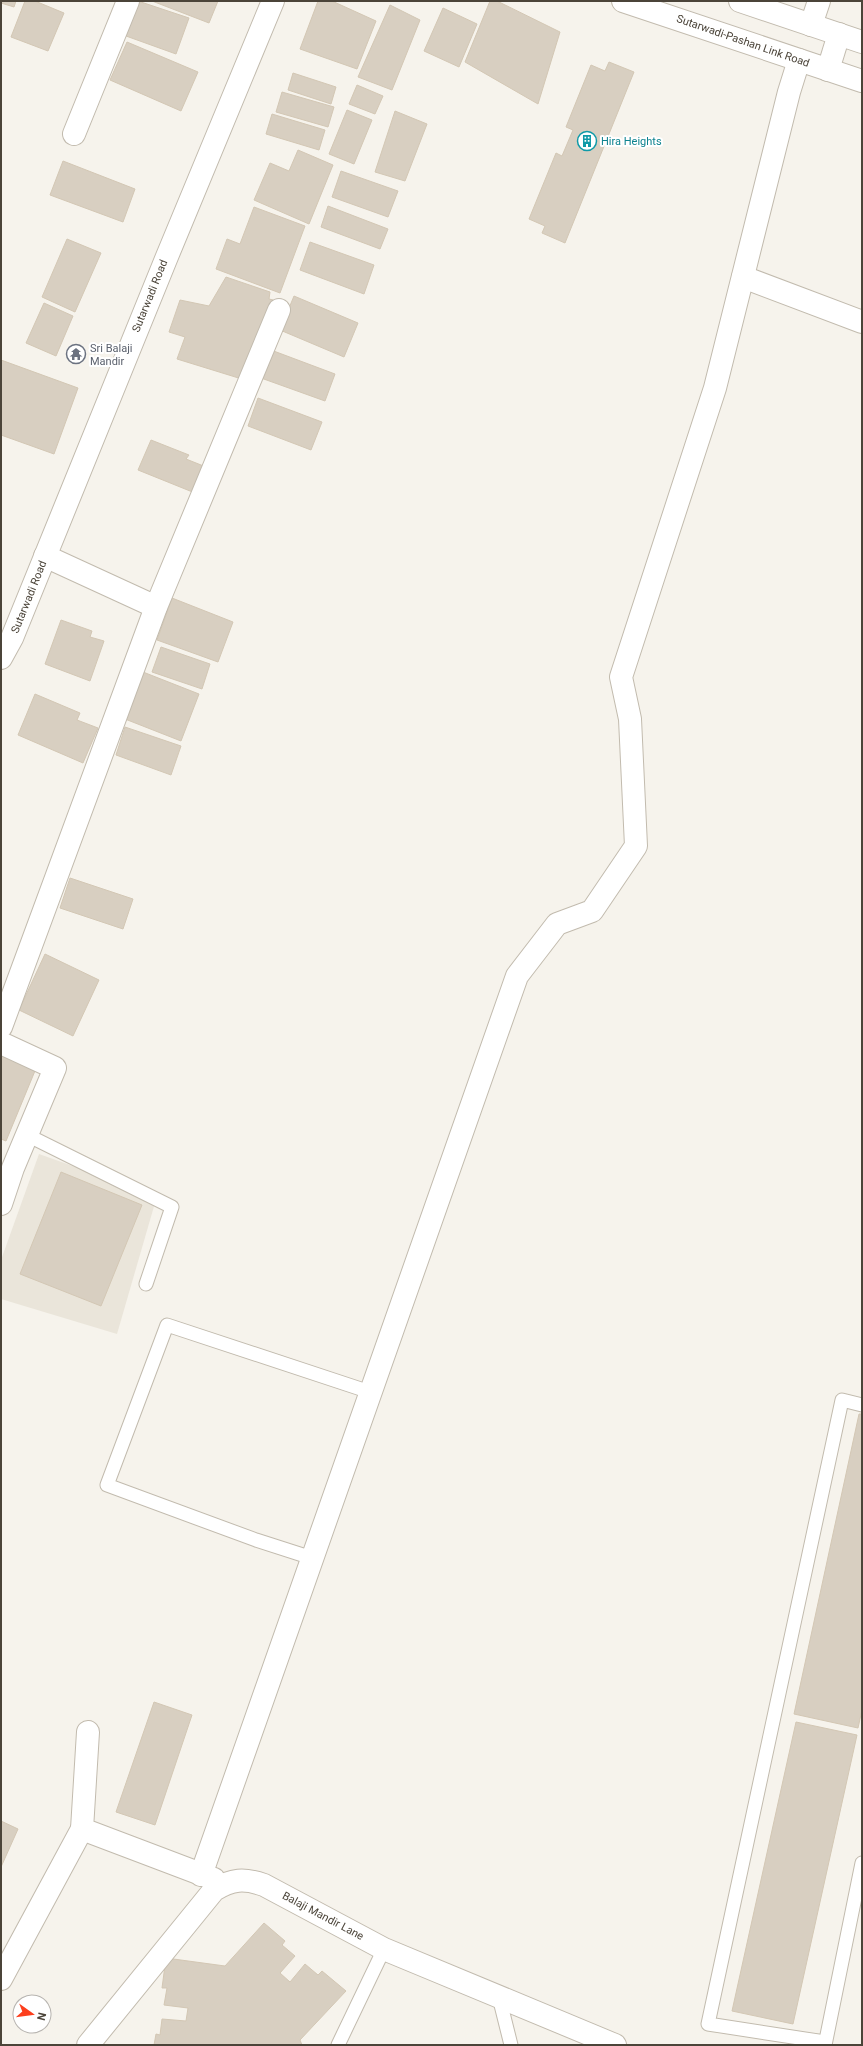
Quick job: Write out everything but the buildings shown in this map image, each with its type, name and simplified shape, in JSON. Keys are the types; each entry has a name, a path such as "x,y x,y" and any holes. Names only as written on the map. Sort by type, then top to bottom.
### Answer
{"street":[{"path":"74,134 128,1"},
{"name":"Sutarwadi Road","path":"1,658 12,638 163,266 273,1"},
{"name":"Sutarwadi-Pashan Link Road","path":"623,1 862,81"},
{"path":"740,1 862,42"},
{"path":"811,25 819,1"},
{"path":"828,70 839,34"},
{"path":"201,1875 517,976 557,924 592,911 636,846 630,719 621,677 715,388 789,92 799,60"},
{"path":"743,277 862,322"},
{"path":"1,1027 156,607 279,310"},
{"path":"45,556 156,607"},
{"path":"1,1043 55,1068 27,1136 7,1165 1,1204"},
{"path":"1,1979 82,1829 88,1732"},
{"path":"82,1829 201,1875 227,1882"},
{"name":"Balaji Mandir Lane","path":"227,1882 239,1880 251,1881 264,1885 384,1949 615,2045"},
{"path":"88,2045 214,1890 227,1882"}],"lane":[{"path":"27,1136 172,1207 146,1284"},
{"path":"312,1558 107,1485 167,1325 370,1392"},
{"path":"862,1406 842,1400 708,2024 825,2044 862,1863"},
{"path":"338,2045 384,1949"},
{"path":"498,1996 511,2045"}],"shaded area":[{"path":"39,1154 157,1196 117,1334 1,1299 1,1260"}],"place":[{"name":"Hira Heights","path":"587,141"},
{"name":"Sri Balaji Mandir","path":"76,354"}]}
